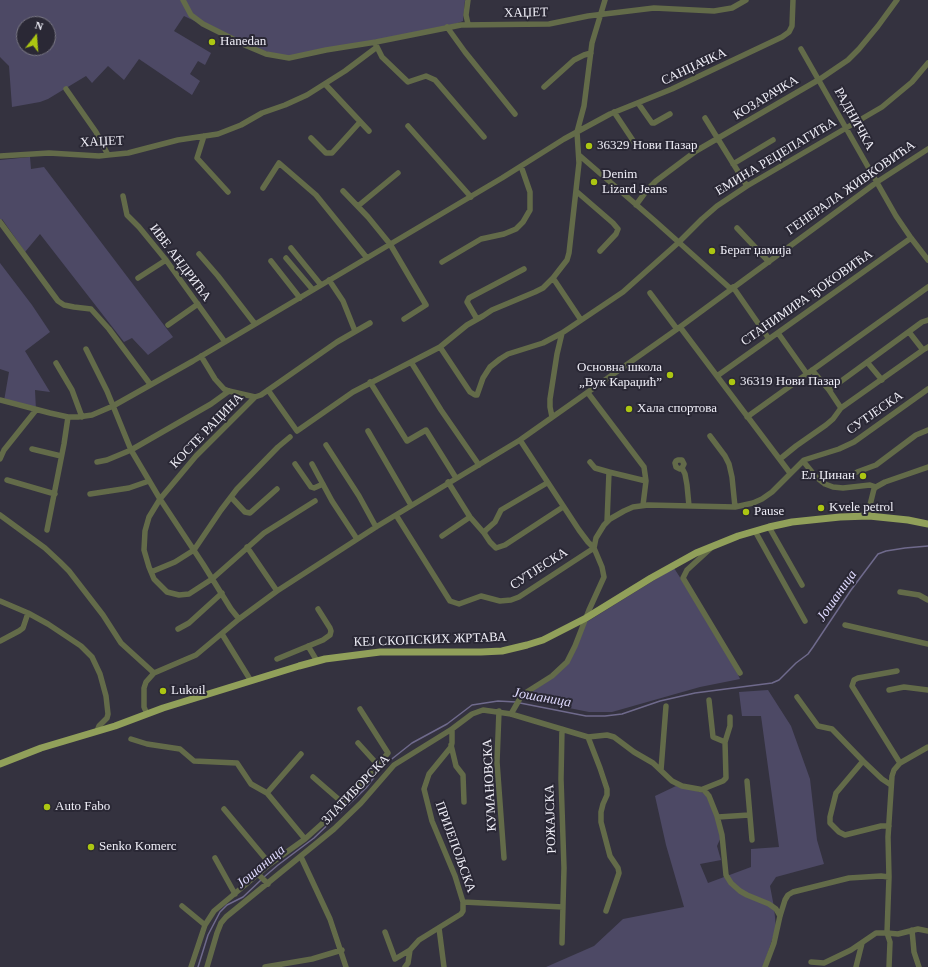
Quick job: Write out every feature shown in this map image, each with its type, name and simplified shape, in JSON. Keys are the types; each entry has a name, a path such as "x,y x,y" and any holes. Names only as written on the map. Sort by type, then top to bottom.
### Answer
{"main road":[{"name":"КЕЈ СКОПСКИХ ЖРТАВА","path":"147,714 298,666 349,655 380,652 481,652 512,649 542,640 586,618 673,565 696,553 714,545 769,527 840,516 869,516 908,520 928,524"},
{"path":"0,764 41,748 147,714"}],"street":[{"name":"ХАЏЕТ","path":"183,0 191,15 203,24 247,46 272,56 293,57 326,50 376,45 447,27 468,24 549,24 654,8 707,12 732,8 746,0"},
{"path":"468,0 466,15 468,24"},
{"path":"268,390 297,430 341,399 370,382 440,347 477,319 492,310 543,288 553,278 568,257 579,155 577,132 584,106 595,33 605,0"},
{"name":"САНЏАЧКА","path":"577,132 614,112 677,87 785,35 789,32 792,26 793,0"},
{"name":"КОЗАРАЧКА","path":"636,205 666,172 696,151 840,66 859,49 887,15 897,0"},
{"path":"447,27 465,52 515,114"},
{"name":"ХАЏЕТ","path":"0,156 48,153 99,156 128,153 178,140 218,134 241,125 262,113 296,100 325,84 355,64 376,45"},
{"path":"376,45 385,60 408,82 426,76 433,78 484,138"},
{"name":"РАДНИЧКА","path":"801,49 820,79 846,129 877,182 911,238 928,260"},
{"path":"544,87 574,60 584,55 591,54"},
{"name":"ЕМИНА РЕЏЕПАГИЋА","path":"440,347 470,392 475,395 478,392 483,378 490,368 500,359 508,354 543,343 562,333 623,292 678,243 713,209 747,186 875,112 893,99 916,78 928,63"},
{"path":"325,84 369,131"},
{"path":"66,89 96,132 108,155"},
{"path":"638,103 652,123 670,114"},
{"path":"614,112 636,145"},
{"path":"705,118 747,186"},
{"path":"311,138 326,153 332,153 360,122"},
{"path":"408,126 471,197"},
{"path":"0,400 68,417 92,415 112,406 300,298 328,280 471,197 577,132"},
{"path":"204,136 197,158 228,192"},
{"path":"733,164 774,140"},
{"name":"ГЕНЕРАЛА ЖИВКОВИЋА","path":"154,673 196,655 277,591 376,526 520,440 678,328 877,182 928,149"},
{"path":"579,155 678,243 732,288 769,339"},
{"path":"263,188 279,163 316,195 367,258"},
{"path":"442,262 481,239 504,234 516,229 523,222 530,210 530,192 521,166"},
{"path":"358,206 398,173"},
{"path":"343,191 368,217 390,244 426,305 404,319"},
{"path":"576,191 618,229 616,234 600,251"},
{"name":"ИВЕ АНДРИЋА","path":"123,196 127,215 139,227 166,260 225,342"},
{"path":"0,222 58,301 69,306 91,309 109,329 150,384"},
{"path":"737,228 768,262"},
{"name":"СТАНИМИРА ЂОКОВИЋА","path":"716,376 911,238"},
{"path":"291,248 320,285"},
{"path":"199,254 255,324"},
{"path":"286,258 313,290"},
{"path":"138,278 166,260"},
{"path":"271,261 300,298"},
{"path":"477,319 467,302 469,298 491,285 524,269"},
{"path":"553,278 581,320"},
{"path":"328,280 343,301 355,331"},
{"path":"747,417 928,286"},
{"path":"650,292 790,473"},
{"path":"168,325 198,304"},
{"path":"829,390 922,322 928,320"},
{"name":"КОСТЕ РАЦИНА","path":"212,579 186,595 174,595 158,585 151,572 145,554 144,537 148,517 160,499 207,444 255,397 268,390 318,354 355,331 370,324"},
{"path":"841,408 925,349 909,332"},
{"path":"552,417 550,399 562,333"},
{"name":"СУТЈЕСКА","path":"778,333 809,372 829,390 841,408 826,426 796,446 780,460"},
{"path":"86,349 98,372 131,450 160,499 222,593 227,604 239,620"},
{"path":"201,356 218,383 224,389 255,397"},
{"path":"411,362 441,410 479,465"},
{"path":"867,362 882,380"},
{"path":"56,363 72,390 82,417"},
{"path":"370,382 407,441 426,430 456,478"},
{"name":"СУТЈЕСКА","path":"396,515 450,601 455,604 462,603 481,596 500,601 508,601 516,599 594,548 596,538 607,522 624,511 643,505 735,507 746,505 762,499 780,485 803,461 811,456 831,451 854,442 928,389"},
{"path":"97,462 131,450 211,404 229,391"},
{"path":"588,393 643,465 646,474 643,505"},
{"path":"0,459 4,450 36,410"},
{"path":"47,530 55,494 68,417"},
{"path":"857,472 876,465 916,435 928,430"},
{"path":"368,431 411,505"},
{"path":"710,436 729,464 735,507"},
{"path":"151,572 175,562 194,550 231,497 267,458 290,437"},
{"path":"512,711 519,698 563,667 575,646 582,626 604,577 602,567 594,548 584,538 520,440"},
{"path":"326,445 359,496 376,526"},
{"path":"32,448 61,456"},
{"path":"803,461 816,478 833,487 843,488 870,485 876,487"},
{"path":"590,462 595,468 646,481"},
{"path":"295,464 311,487 314,488 323,484"},
{"path":"312,464 356,539"},
{"path":"869,516 870,504 874,489 876,487 928,467"},
{"path":"682,468 688,485 689,506"},
{"path":"607,522 609,472"},
{"path":"7,480 55,494"},
{"path":"90,494 129,488 149,481"},
{"path":"448,482 478,528 484,533 492,545 498,548 563,507"},
{"path":"484,533 495,522 499,513 504,508 547,483"},
{"path":"231,497 245,512 250,512 277,489"},
{"path":"212,579 247,547 271,528 315,502"},
{"path":"0,516 45,546 69,571 103,615 121,643 154,673 146,682 144,688 144,707 147,714"},
{"path":"442,536 470,517"},
{"path":"769,527 802,585"},
{"path":"755,531 805,621"},
{"name":"КЕЈ СКОПСКИХ ЖРТАВА","path":"714,545 687,570 683,578 740,673"},
{"path":"247,547 277,591"},
{"path":"900,592 919,595 928,600"},
{"path":"178,629 189,623 222,593"},
{"path":"0,601 28,613 81,646 89,653 100,674 106,696 108,714 107,718 99,726 97,731"},
{"path":"277,659 328,637 331,633 330,628 318,609"},
{"path":"0,641 19,632 23,628 28,613"},
{"path":"845,625 928,644"},
{"path":"222,634 252,680"},
{"path":"308,646 317,661"},
{"path":"897,671 855,678 852,684 853,688 900,763"},
{"path":"889,690 904,686 928,690"},
{"path":"797,697 818,726 832,729 863,761 882,779 891,785"},
{"path":"709,700 713,737 725,742"},
{"path":"661,770 666,706"},
{"path":"191,966 205,925 214,911 260,875 270,864 305,838 344,804 388,753 360,709"},
{"path":"452,729 479,710 512,711 540,723 588,737 607,735 614,737 634,752 651,761 677,784 703,789 724,781 726,778 725,742 730,726 730,718"},
{"name":"КУМАНОВСКА","path":"499,711 498,762 504,858"},
{"name":"ПРИЈЕПОЉСКА","path":"452,729 452,745 456,766 463,775 464,802"},
{"name":"ЗЛАТИБОРСКА","path":"207,967 221,923 267,882 301,856 351,813 394,765 409,754 452,729"},
{"name":"РОЖАЈСКА","path":"562,729 561,779 564,868 562,943"},
{"path":"588,737 607,789 607,795 601,812 601,822 610,856 618,868 619,873 606,911"},
{"path":"131,739 147,744 180,749 194,761 238,763 251,784 267,794 305,838"},
{"path":"358,743 377,764"},
{"name":"ПРИЈЕПОЉСКА","path":"385,932 395,959 410,950 419,940 461,914 464,908 455,876 432,821 424,790 428,774 452,745"},
{"path":"889,967 890,942 887,933 889,826 893,773 900,763 928,747"},
{"path":"267,794 302,754"},
{"path":"863,761 836,793 830,823 839,832 845,835 881,826 889,826"},
{"path":"313,777 344,804"},
{"path":"747,781 752,840"},
{"path":"703,789 709,796 718,817 722,835 726,875 728,879 740,890 773,907 780,916"},
{"path":"224,809 270,864"},
{"path":"718,817 749,815"},
{"path":"301,856 330,919 342,950 346,967"},
{"path":"215,858 235,894"},
{"path":"260,875 267,882"},
{"path":"765,967 774,943 785,900 788,895 793,892 848,878 889,877"},
{"path":"463,902 563,907"},
{"path":"182,906 205,925"},
{"path":"439,928 444,967"},
{"path":"811,962 824,963 845,953 876,933 898,934 918,929 928,931"},
{"path":"912,930 914,952 919,967"},
{"path":"856,967 862,943"},
{"path":"265,967 312,959 342,950"},
{"path":"405,967 408,963 410,950"}],"shaded area":[{"path":"0,0 465,0 463,21 447,27 289,58 247,46 184,16 174,31 211,53 205,65 198,61 190,74 200,81 192,95 139,59 124,80 108,66 92,83 86,76 48,99 12,107 9,66 0,57"},
{"path":"30,157 31,169 44,167 173,337 148,355 132,338 124,342 40,234 25,252 2,219 0,222 0,160"},
{"path":"0,263 32,305 50,332 25,351 50,392 35,390 36,410 4,401 9,372 0,369"},
{"path":"674,568 728,653 740,679 700,687 612,712 589,712 519,698 563,667 585,623"},
{"path":"768,690 791,726 810,779 817,840 824,864 776,877 770,886 776,928 763,967 546,967 594,946 623,919 684,907 666,845 655,796 676,786 705,793 716,817 721,837 717,846 721,860 700,864 708,883 751,867 751,849 779,847 761,716 742,716 739,692"}],"waterway":[{"name":"Јошаница","path":"520,703 586,716 605,716 622,714 660,701 695,693 772,683 779,680 796,663 808,654 851,590 878,554 886,551 928,546"},
{"name":"Јошаница","path":"264,877 314,838 366,788 388,762 412,743 447,724 472,705 498,701 516,702"},
{"name":"Јошаница","path":"198,967 208,935 220,912 227,905 243,897 261,880"}],"place":[{"name":"Hanedan","path":"212,42"},
{"name":"36329 Нови Пазар","path":"589,146"},
{"name":"Denim Lizard Jeans","path":"594,182"},
{"name":"Берат џамија","path":"712,251"},
{"name":"Основна школа „Вук Караџић”","path":"670,375"},
{"name":"36319 Нови Пазар","path":"732,382"},
{"name":"Хала спортова","path":"629,409"},
{"name":"Ел Џинан","path":"863,476"},
{"name":"Kvele petrol","path":"821,508"},
{"name":"Pause","path":"746,512"},
{"name":"Lukoil","path":"163,691"},
{"name":"Auto Fabo","path":"47,807"},
{"name":"Senko Komerc","path":"91,847"}]}
